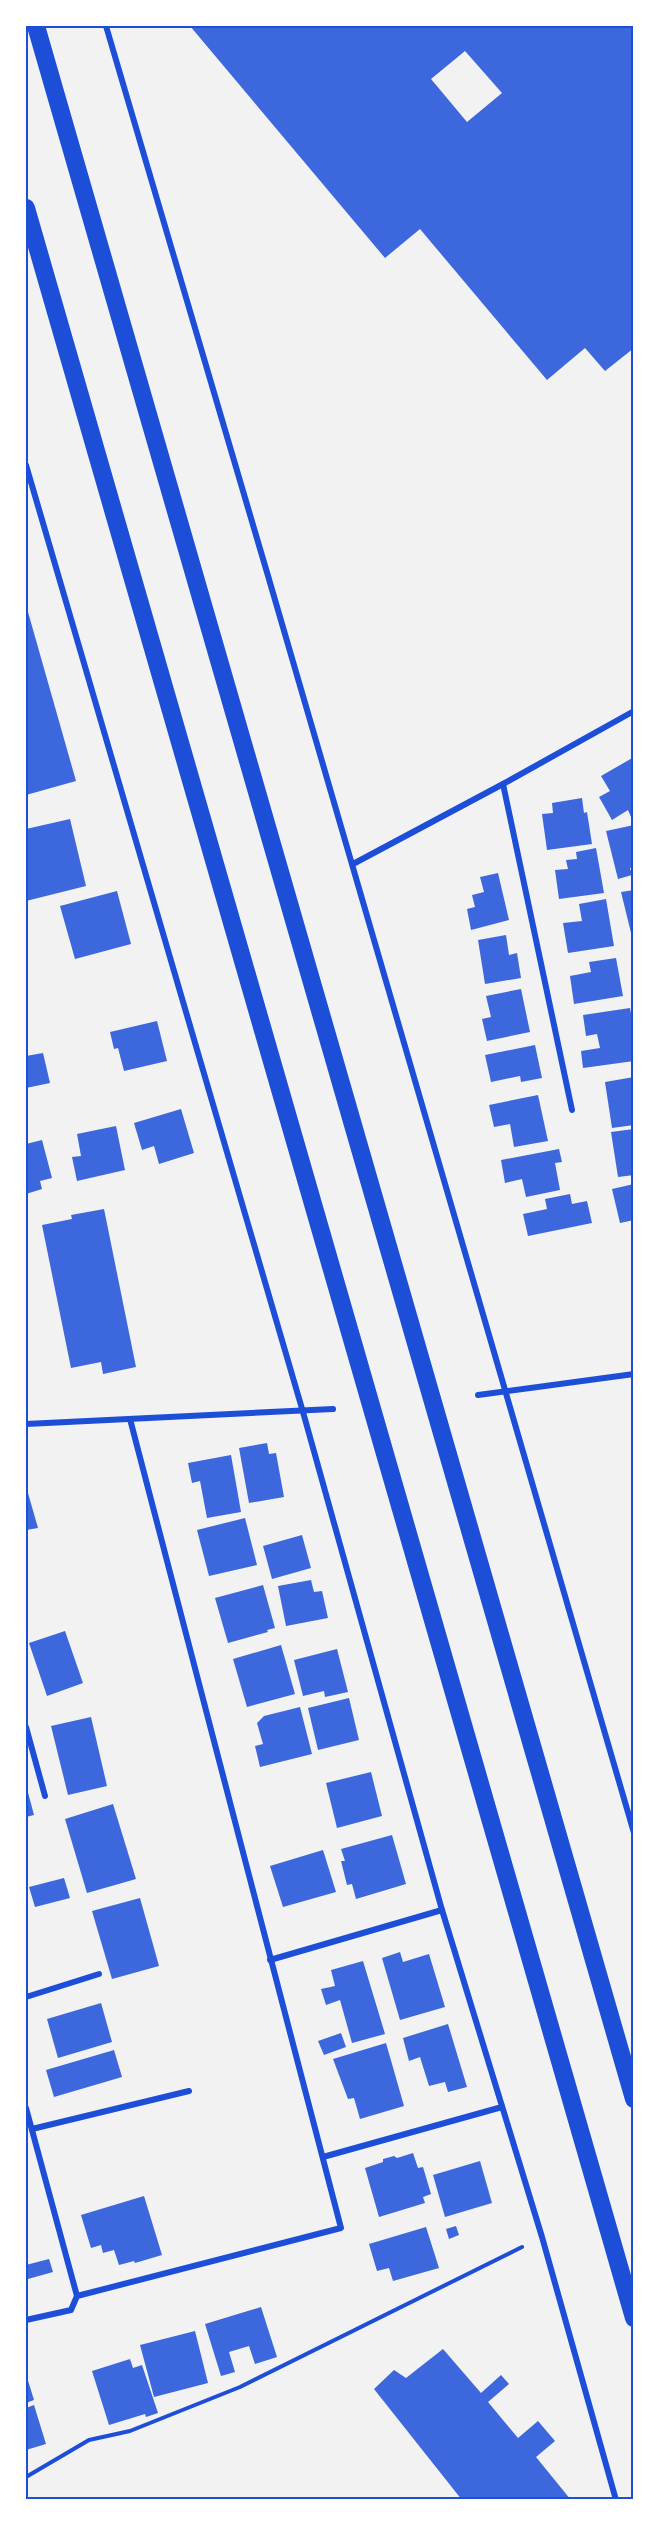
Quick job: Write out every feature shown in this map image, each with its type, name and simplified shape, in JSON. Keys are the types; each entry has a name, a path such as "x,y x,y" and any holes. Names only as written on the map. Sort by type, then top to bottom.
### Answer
{"highway":[{"path":"36,26 633,2099"},
{"path":"26,208 633,2318"}],"street":[{"path":"106,26 508,1392 633,1833"},
{"path":"26,465 303,1412 442,1910 542,2237 616,2499"},
{"path":"352,864 503,784 633,711"},
{"path":"503,784 572,1110"},
{"path":"478,1395 633,1374"},
{"path":"26,1424 333,1409"},
{"path":"76,2296 342,2228 130,1419"},
{"path":"26,1727 45,1796"},
{"path":"270,1960 442,1910"},
{"path":"26,1997 99,1974"},
{"path":"32,2129 189,2091"},
{"path":"323,2157 502,2107"},
{"path":"26,2108 76,2296 71,2310 26,2320"}],"path":[{"path":"26,2477 89,2440 130,2431 240,2387 542,2237"}],"building":[{"path":"190,26 634,26 634,348 605,371 585,348 547,380 420,229 385,258","holes":["465,51 502,93 467,122 431,79"]},
{"path":"26,605 76,781 26,795"},
{"path":"634,757 634,816 631,817 628,810 612,820 599,797 610,791 601,776"},
{"path":"582,798 584,813 587,812 592,844 547,850 542,814 553,813 552,803"},
{"path":"70,819 86,886 26,901 26,829"},
{"path":"634,825 634,867 630,868 632,875 618,879 606,831"},
{"path":"596,848 604,893 559,899 555,870 568,869 566,860 577,859 576,852"},
{"path":"498,873 509,920 471,930 467,909 475,907 472,895 484,892 480,877"},
{"path":"634,890 634,940 633,941 621,892"},
{"path":"117,891 131,944 75,959 60,906"},
{"path":"606,899 614,946 568,953 563,923 582,921 579,904"},
{"path":"506,935 509,955 517,953 521,978 485,984 478,940"},
{"path":"616,958 623,996 574,1004 570,976 591,972 589,962"},
{"path":"521,989 530,1032 487,1041 482,1019 491,1017 486,996"},
{"path":"630,1008 634,1030 634,1061 583,1068 581,1051 600,1048 597,1034 586,1036 583,1015"},
{"path":"157,1021 167,1061 124,1071 118,1048 114,1049 110,1032"},
{"path":"535,1045 542,1078 521,1082 520,1076 491,1082 485,1055"},
{"path":"43,1053 50,1083 26,1088 26,1056"},
{"path":"634,1077 634,1125 612,1128 605,1082"},
{"path":"538,1095 548,1141 514,1147 510,1124 494,1127 489,1105"},
{"path":"181,1109 194,1153 159,1164 154,1146 142,1150 134,1123"},
{"path":"116,1126 125,1170 77,1181 72,1157 81,1156 77,1134"},
{"path":"634,1129 634,1175 618,1177 611,1132"},
{"path":"42,1140 52,1178 40,1181 42,1189 26,1194 26,1144"},
{"path":"559,1149 562,1162 555,1163 560,1190 526,1197 522,1179 505,1183 501,1160"},
{"path":"634,1184 634,1220 620,1223 612,1189"},
{"path":"570,1194 572,1204 587,1201 592,1223 528,1236 523,1214 547,1209 545,1199"},
{"path":"104,1209 136,1367 103,1374 101,1362 71,1368 42,1225 72,1219 71,1215"},
{"path":"267,1443 269,1454 276,1453 284,1497 249,1503 239,1448"},
{"path":"231,1455 241,1512 207,1518 200,1481 192,1483 188,1463"},
{"path":"26,1486 38,1528 26,1530"},
{"path":"245,1518 257,1565 209,1576 197,1530"},
{"path":"302,1535 311,1568 272,1579 263,1546"},
{"path":"311,1580 314,1592 322,1591 328,1618 286,1626 278,1586"},
{"path":"263,1585 275,1628 228,1643 215,1598"},
{"path":"65,1631 83,1683 47,1696 29,1643"},
{"path":"281,1645 295,1694 247,1707 233,1659"},
{"path":"337,1649 348,1692 325,1697 324,1691 303,1696 294,1660"},
{"path":"349,1698 359,1740 318,1750 308,1708"},
{"path":"300,1707 312,1754 260,1767 255,1746 263,1744 257,1723 264,1716"},
{"path":"91,1717 107,1786 68,1795 51,1726"},
{"path":"371,1772 382,1816 337,1828 326,1783"},
{"path":"26,1785 34,1815 26,1817"},
{"path":"113,1804 136,1879 87,1893 65,1819"},
{"path":"392,1835 406,1884 356,1899 352,1884 347,1885 341,1861 345,1861 341,1849"},
{"path":"323,1850 336,1892 283,1907 270,1866"},
{"path":"64,1878 70,1898 35,1907 29,1887"},
{"path":"140,1898 159,1966 112,1979 92,1911"},
{"path":"400,1952 403,1962 429,1954 445,2007 400,2020 382,1958"},
{"path":"363,1961 385,2034 352,2043 340,2000 326,2005 321,1989 335,1986 331,1970"},
{"path":"101,2003 112,2042 58,2058 47,2019"},
{"path":"448,2024 467,2087 448,2092 445,2082 429,2086 420,2057 409,2061 403,2038"},
{"path":"341,2033 346,2047 324,2055 318,2041"},
{"path":"386,2043 404,2106 360,2119 354,2098 348,2099 333,2059"},
{"path":"114,2050 122,2077 54,2097 46,2070"},
{"path":"413,2153 418,2168 423,2167 431,2194 423,2197 425,2203 379,2217 365,2168 383,2162 383,2159"},
{"path":"480,2161 492,2203 445,2217 433,2175"},
{"path":"144,2196 162,2255 119,2265 114,2250 103,2253 101,2245 91,2248 81,2215"},
{"path":"456,2226 459,2235 449,2239 446,2229"},
{"path":"426,2227 439,2268 393,2281 389,2268 377,2271 369,2244"},
{"path":"49,2259 53,2272 28,2279 26,2265"},
{"path":"261,2307 277,2357 255,2364 249,2346 229,2352 235,2372 221,2376 205,2324"},
{"path":"195,2331 208,2383 154,2397 140,2345"},
{"path":"443,2349 481,2393 501,2375 509,2384 488,2402 518,2438 538,2421 555,2441 536,2457 571,2500 462,2500 374,2389 394,2370 406,2378"},
{"path":"130,2359 133,2368 142,2365 158,2413 146,2417 145,2414 109,2425 92,2371"},
{"path":"26,2374 34,2400 26,2403"},
{"path":"34,2405 46,2444 26,2450 26,2408"}]}
